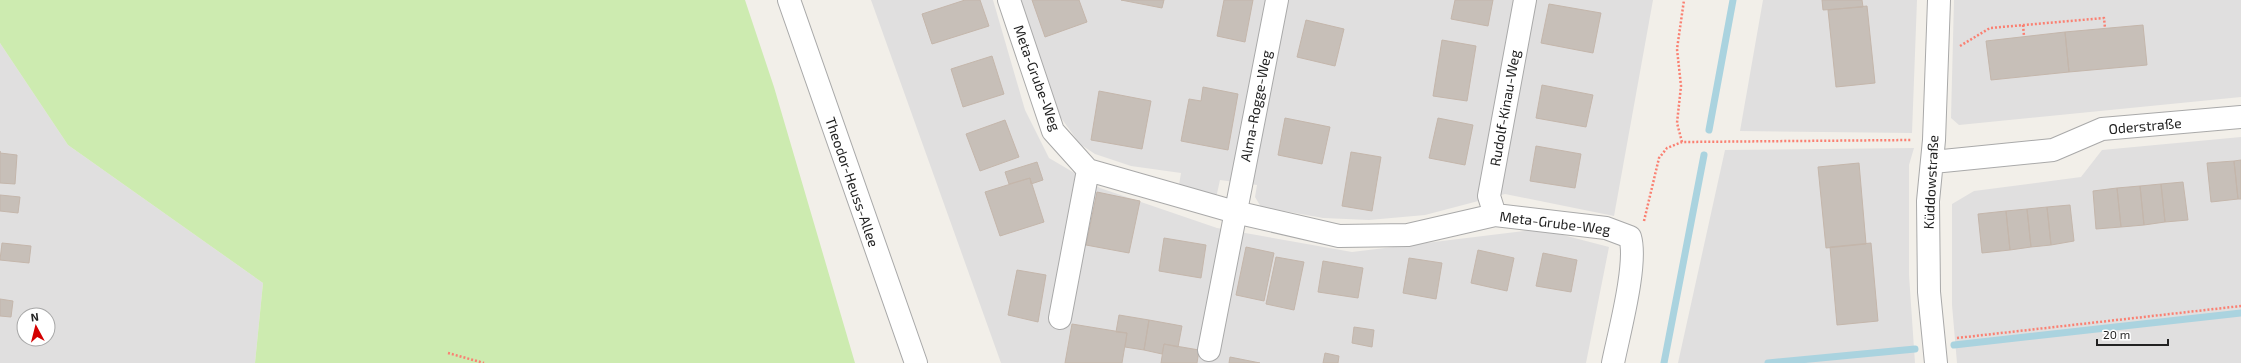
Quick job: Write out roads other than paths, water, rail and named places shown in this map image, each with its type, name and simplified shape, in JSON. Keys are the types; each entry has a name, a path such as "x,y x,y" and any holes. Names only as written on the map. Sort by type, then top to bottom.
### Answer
{"street":[{"name":"Theodor-Heuss-Allee","path":"789,0 916,363"},
{"name":"Meta-Grube-Weg","path":"1009,0 1053,131 1088,170 1235,212 1339,236 1408,235 1495,215 1606,228 1630,237 1633,248 1631,269 1613,363"},
{"name":"Alma-Rogge-Weg","path":"1235,212 1277,0"},
{"name":"Rudolf-Kinau-Weg","path":"1495,215 1489,196 1525,0"},
{"name":"Küddowstraße","path":"1936,363 1930,292 1928,201 1933,162 1939,0"},
{"name":"Oderstraße","path":"1933,162 2053,150 2102,129 2241,117"},
{"path":"1060,318 1088,170"},
{"path":"1209,350 1235,212"}],"waterway":[{"path":"1709,130 1733,0"},
{"path":"1664,363 1704,155"},
{"path":"1954,345 2241,313"},
{"path":"1768,363 1915,349"}]}
